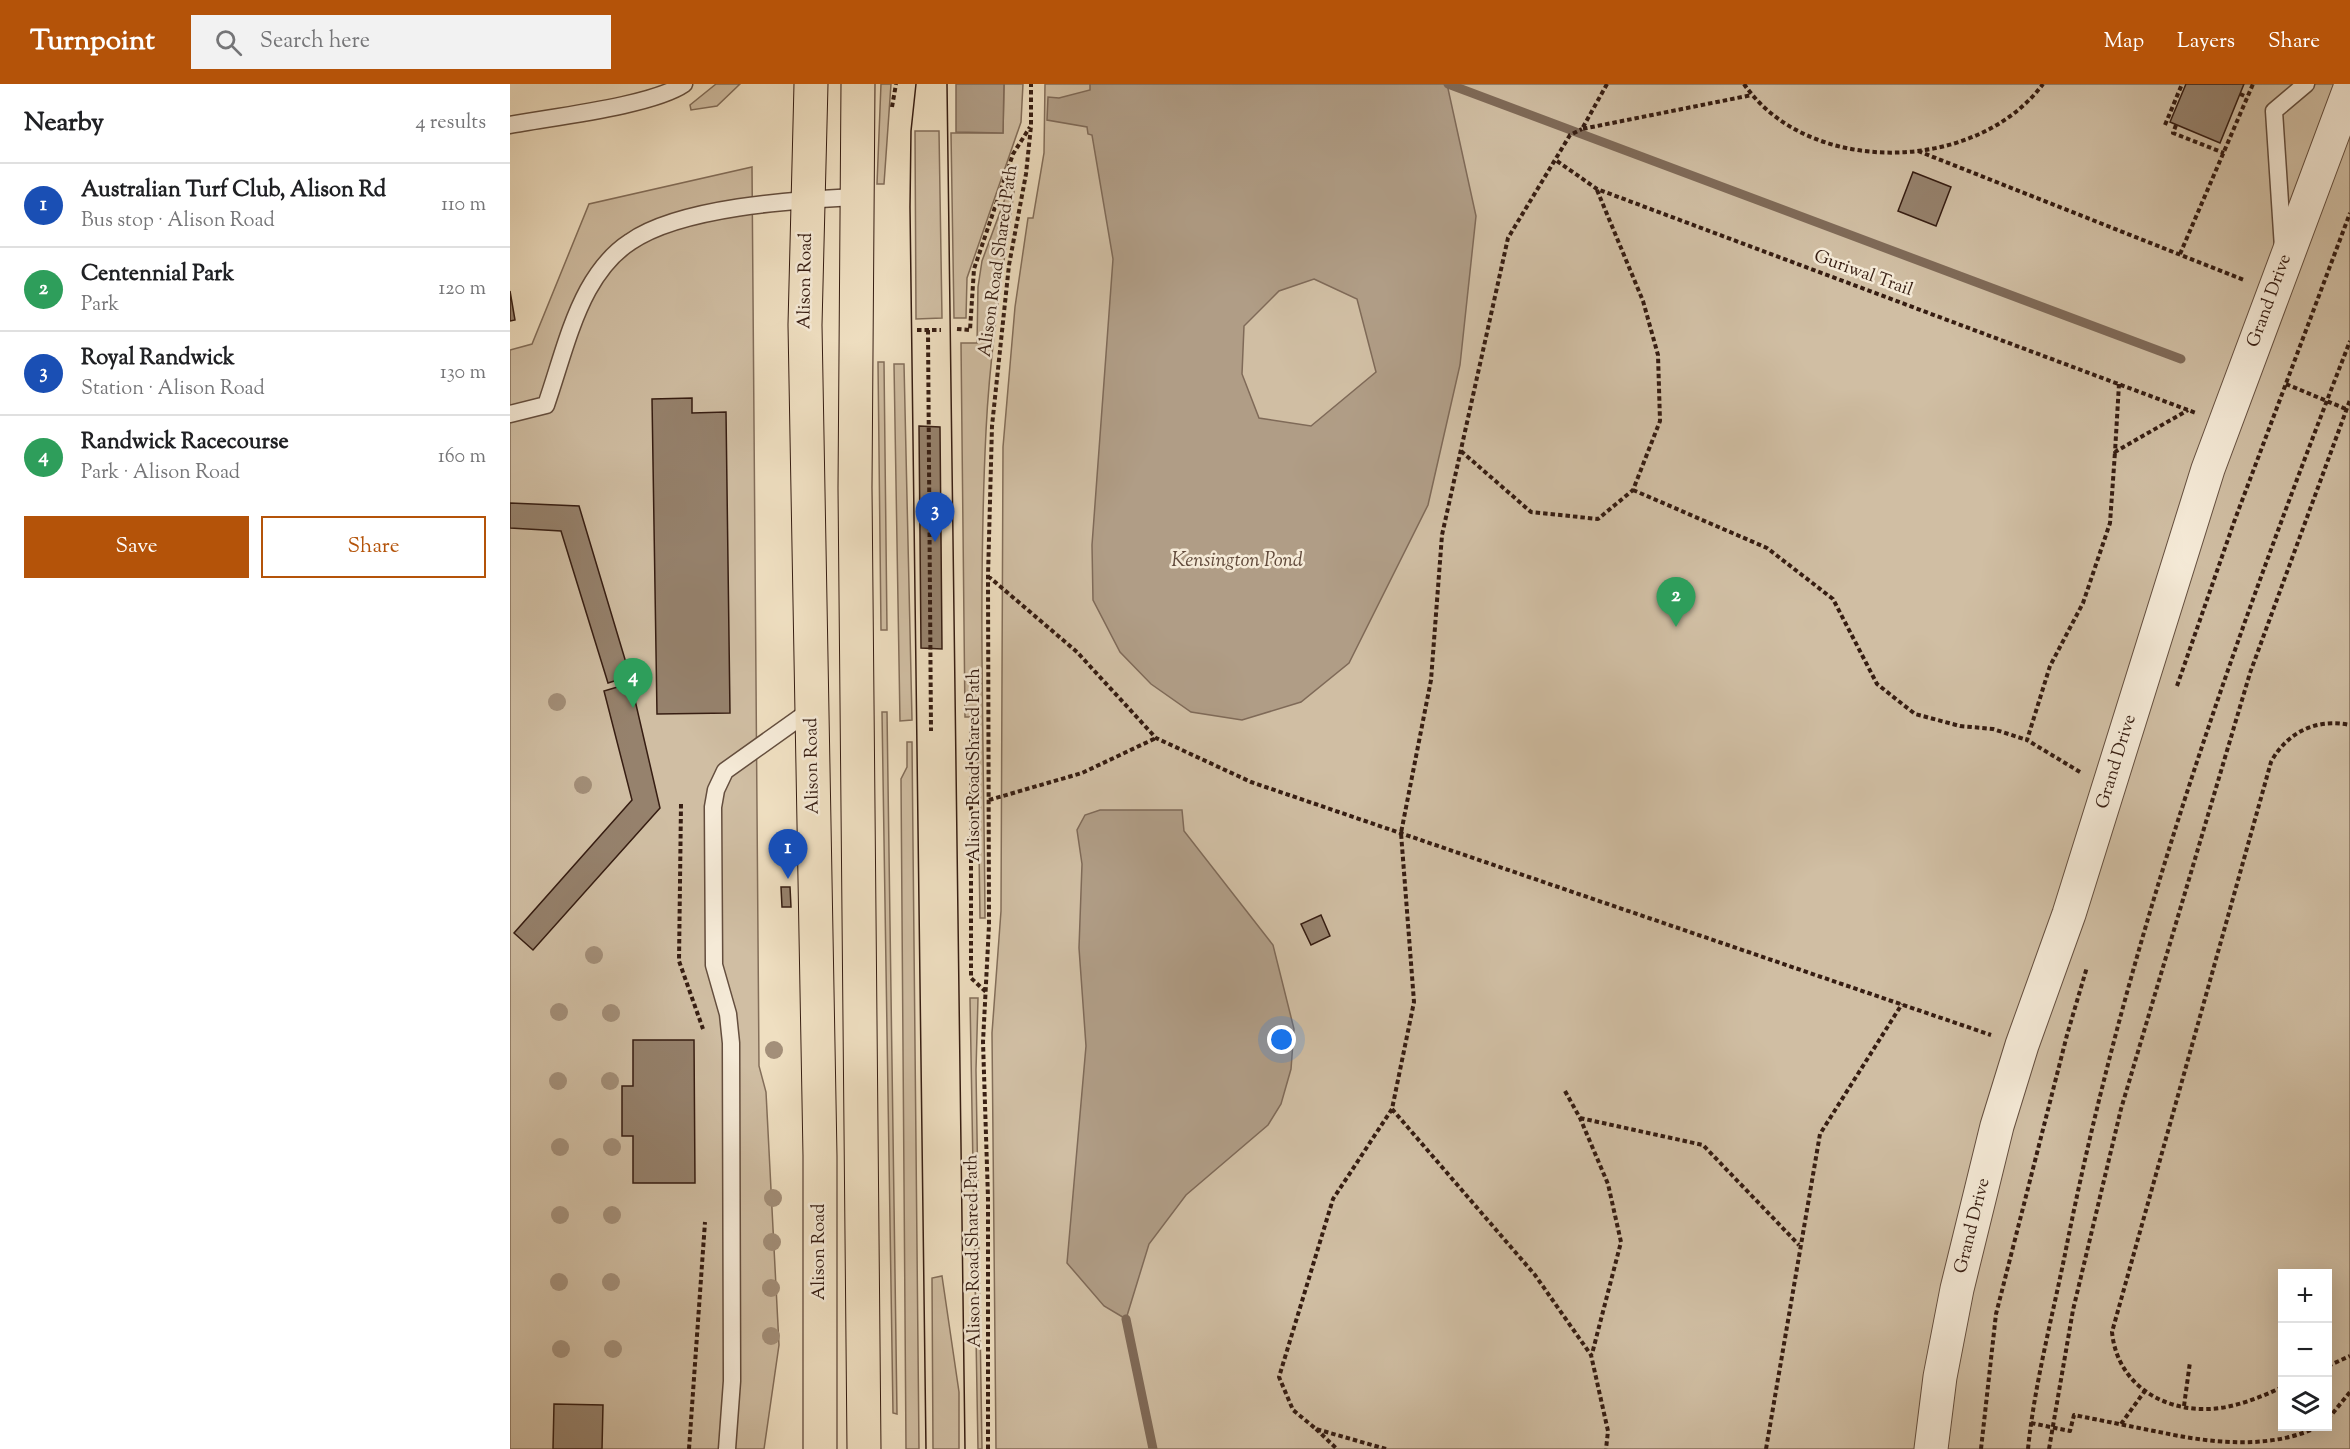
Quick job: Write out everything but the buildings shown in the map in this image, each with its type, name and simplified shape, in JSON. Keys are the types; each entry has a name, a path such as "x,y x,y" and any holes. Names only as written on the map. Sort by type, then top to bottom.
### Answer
{"main road":[{"name":"Alison Road","path":"811,84 805,325 820,1168 820,1449"},
{"path":"858,84 855,197 856,739 864,1449"}],"street":[{"name":"Grand Drive","path":"1931,1449 1940,1377 1957,1289 1997,1126 2022,1045 2069,914 2208,469 2350,88"}],"lane":[{"path":"510,125 636,101 675,90 684,84"},
{"path":"2279,277 2274,111 2306,84"},
{"path":"510,414 546,405 588,290 606,264 629,242 658,227 744,206 807,199 855,197"},
{"path":"727,1449 732,1381 731,1043 728,1014 714,965 713,807 718,782 725,771 812,710"}],"path":[{"name":"Alison Road Shared Path","path":"988,1449 988,1210 983,1042 989,925 988,576 992,426 1009,265 1026,174 1031,126 1031,84"},
{"path":"1582,129 1607,84"},
{"path":"1744,84 1752,95 1778,119 1801,133 1866,151 1918,151 1980,134 2022,106 2043,84"},
{"path":"2165,125 2182,84"},
{"path":"2180,254 2253,84"},
{"path":"2240,94 2247,97"},
{"path":"1337,1449 1293,1410 1279,1377 1334,1199 1392,1109 1414,1002 1401,833 1431,680 1442,535 1508,238 1533,195 1557,161 1570,135 1582,129 1752,95"},
{"path":"2176,125 2173,133 2224,153"},
{"path":"957,329 970,330 974,269 1013,153 1031,126"},
{"path":"1918,151 2180,254 2279,277"},
{"name":"Guriwal Trail","path":"1557,161 1597,189 2188,410 2115,452"},
{"path":"1460,450 1531,512 1598,519 1633,490 1660,421 1658,355 1643,301 1597,189"},
{"path":"2176,687 2350,213"},
{"path":"917,330 941,330"},
{"path":"928,330 931,731"},
{"path":"2028,1449 2031,1423 2086,1149 2169,846 2278,525 2350,341"},
{"path":"2027,740 2050,666 2083,603 2110,523 2119,384"},
{"path":"2286,384 2346,409"},
{"path":"2049,1449 2073,1310 2121,1109 2250,673 2350,400"},
{"path":"1633,490 1767,548 1833,599 1877,684 1915,714 1960,726 1993,729 2027,740 2108,790"},
{"path":"988,576 1077,652 1156,738 1251,782 2022,1045"},
{"path":"2278,1389 2235,1405 2211,1408 2184,1406 2144,1392 2121,1367 2113,1349 2112,1332 2116,1309 2271,762 2287,740 2313,725 2325,722 2350,725"},
{"path":"971,731 971,978 986,992"},
{"path":"989,800 1082,772 1156,738"},
{"path":"681,804 679,961 704,1034"},
{"path":"1981,1449 1996,1314 2067,1035 2090,956"},
{"path":"1766,1449 1799,1245 1820,1134 1902,1004"},
{"path":"1565,1091 1580,1118 1608,1184 1622,1242 1591,1355"},
{"path":"1392,1109 1535,1275 1591,1355 1608,1431 1606,1449"},
{"path":"1580,1118 1703,1145 1799,1245"},
{"path":"689,1449 705,1218"},
{"path":"2332,1364 2350,1356"},
{"path":"2184,1406 2190,1362"},
{"path":"2121,1424 2144,1392"},
{"path":"2332,1414 2350,1392"},
{"path":"2031,1423 2070,1431 2074,1414 2225,1445 2255,1447 2282,1444 2313,1431"},
{"path":"1316,1429 1386,1449"}],"shaded area":[{"path":"716,84 740,84 717,106 691,110 690,105"},
{"path":"881,84 891,84 884,184 877,184"},
{"path":"1004,84 1023,84 1021,122 967,278 966,318 954,318 951,133 1003,133"},
{"path":"1045,84 2350,84 2350,1449 996,1449 992,1033 1001,911 1003,447 1015,307 1028,218 1033,218 1044,153"},
{"path":"915,131 939,131 942,318 916,319"},
{"path":"752,167 759,1066 766,1092 779,1345 764,1449 510,1449 510,350 532,344 589,204"},
{"path":"1013,177 1016,178 994,336 986,431 982,614 985,918 980,918 977,717 965,717 961,343 977,343 978,287 982,261"},
{"path":"878,362 884,362 887,630 881,630"},
{"path":"894,364 904,364 912,720 900,721"},
{"path":"882,712 887,712 897,1414 893,1413"},
{"path":"907,742 912,742 919,1449 906,1449 901,779 907,767"},
{"path":"970,998 978,998 976,1070 982,1449 978,1449"},
{"path":"942,1276 959,1392 959,1449 933,1449 932,1278"}],"water":[{"path":"956,84 1004,84 1003,133 956,132"},
{"name":"Kensington Pond","path":"1090,84 1447,84 1476,216 1460,365 1428,505 1349,663 1301,702 1242,720 1191,712 1151,684 1120,652 1093,600 1092,545 1113,259 1092,135 1088,134 1087,127 1047,120 1048,97 1059,98 1090,90","holes":["1314,279 1357,299 1376,372 1311,426 1259,418 1242,374 1244,326 1279,291"]},
{"path":"1100,810 1182,810 1184,831 1273,945 1294,1029 1291,1069 1281,1104 1268,1125 1186,1195 1149,1244 1126,1319 1104,1306 1067,1263 1086,1046 1079,948 1082,864 1077,830 1085,815"}],"waterway":[{"path":"1448,84 2181,359"},
{"path":"1126,1319 1153,1449"}],"tram line":[{"path":"916,84 911,131 910,207 926,1449"},
{"path":"947,84 965,1449"}],"place":[{"name":"Royal Randwick","path":"935,542"},
{"name":"Centennial Park","path":"1676,627"},
{"name":"Randwick Racecourse","path":"633,708"},
{"name":"Australian Turf Club, Alison Rd","path":"788,879"}]}
